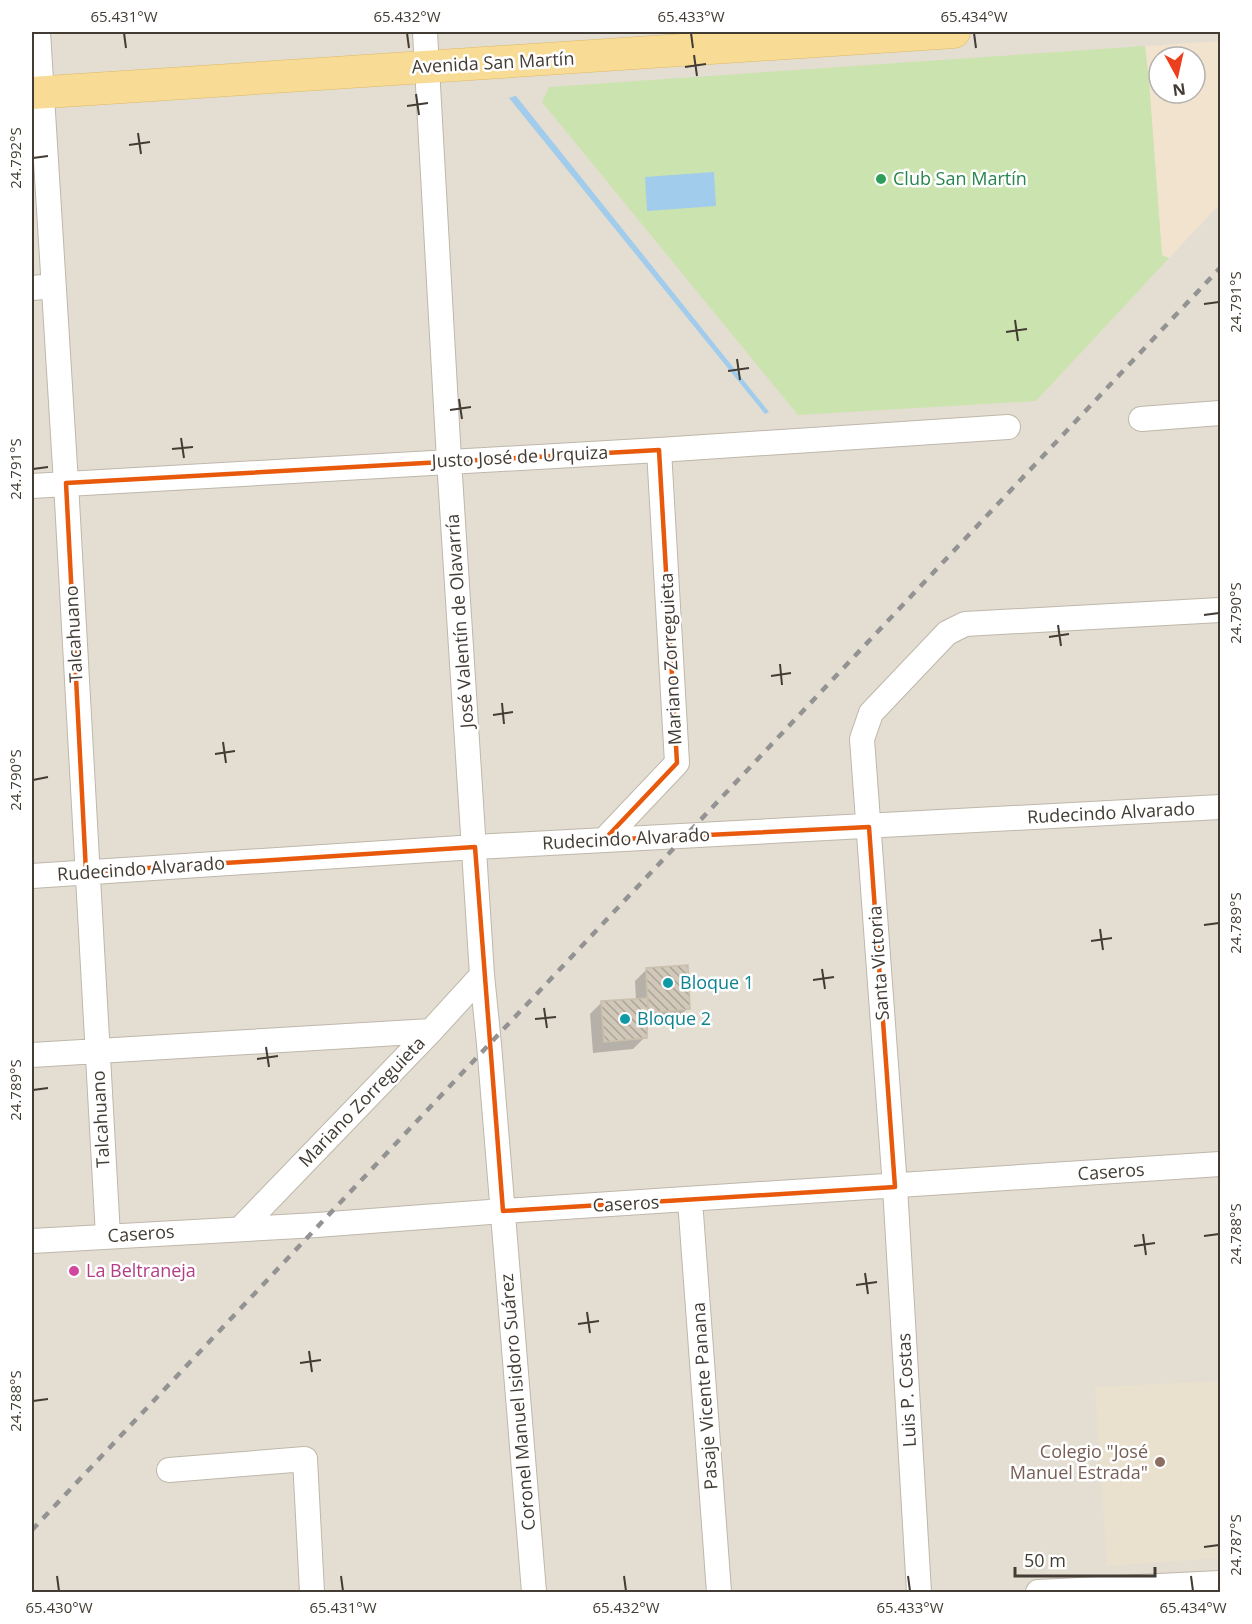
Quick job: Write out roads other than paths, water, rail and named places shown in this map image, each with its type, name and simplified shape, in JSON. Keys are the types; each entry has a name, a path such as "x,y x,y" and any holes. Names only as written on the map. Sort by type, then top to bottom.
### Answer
{"main road":[{"name":"Avenida San Martín","path":"36,93 941,32"}],"street":[{"name":"Talcahuano","path":"38,32 36,93 42,287 66,483 108,1236"},
{"name":"José Valentín de Olavarría","path":"425,32 449,460 482,975 503,1211"},
{"path":"1141,419 1221,413"},
{"name":"Justo José de Urquiza","path":"32,486 449,460 659,450 1008,427"},
{"name":"Mariano Zorreguieta","path":"604,840 677,763 659,450"},
{"name":"Santa Victoria","path":"895,1187 862,739 872,713 947,633 965,624 1221,610"},
{"name":"Rudecindo Alvarado","path":"32,876 475,847 1221,807"},
{"name":"Mariano Zorreguieta","path":"241,1228 482,975"},
{"path":"32,1055 431,1031"},
{"name":"Caseros","path":"32,1241 329,1224 1221,1164"},
{"name":"Luis P. Costas","path":"895,1187 919,1593"},
{"name":"Pasaje Vicente Panana","path":"690,1200 719,1593"},
{"name":"Coronel Manuel Isidoro Suárez","path":"503,1211 534,1593"},
{"path":"169,1470 305,1459 312,1593"},
{"path":"1038,1593 1221,1583"}],"water":[{"path":"516,96 769,412 765,414 509,98"},
{"path":"714,172 716,206 647,211 645,177"}],"railway":[{"path":"32,1530 1220,268"}],"place":[{"name":"Club San Martín","path":"881,179"},
{"name":"Bloque 1","path":"668,983"},
{"name":"Bloque 2","path":"625,1019"},
{"name":"La Beltraneja","path":"74,1271"},
{"name":"Colegio \"José Manuel Estrada\"","path":"1160,1462"}]}
